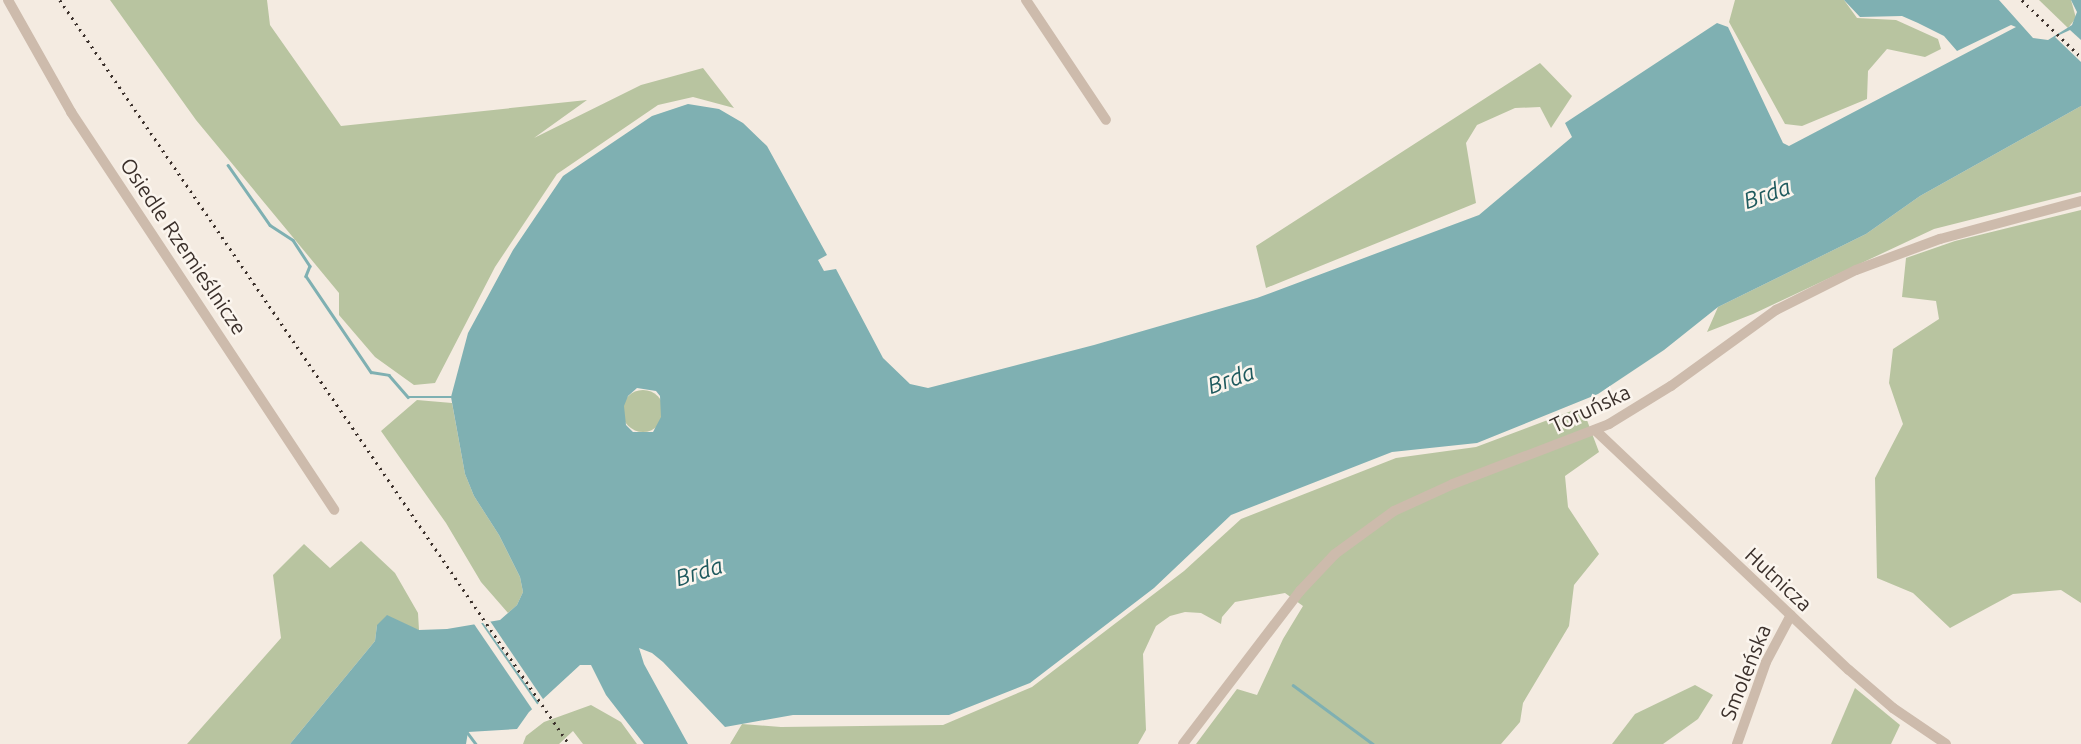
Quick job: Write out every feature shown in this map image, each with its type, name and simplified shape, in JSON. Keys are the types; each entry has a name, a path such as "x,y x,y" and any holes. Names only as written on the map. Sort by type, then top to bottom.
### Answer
{"street":[{"name":"Osiedle Rzemieślnicze","path":"8,0 71,113 334,510"},
{"path":"1026,0 1106,120"},
{"name":"Toruńska","path":"1183,744 1284,609 1329,560 1362,532 1432,493 1595,430 1646,402 1776,310 1828,283 1914,247 2081,201"},
{"name":"Hutnicza","path":"1595,430 1878,695 1946,744"},
{"name":"Smoleńska","path":"1737,744 1766,662 1791,615"}],"green space":[{"path":"110,0 267,0 270,25 341,126 587,100 534,138 641,85 703,68 734,108 693,97 658,105 557,174 495,267 435,383 414,385 375,357 339,315 339,293 196,120"},
{"path":"1735,0 1844,0 1857,18 1896,20 1938,39 1941,49 1925,57 1887,49 1868,71 1867,99 1802,126 1785,124 1729,22"},
{"path":"2039,0 2071,0 2076,18 2068,28"},
{"path":"1540,63 1572,96 1551,128 1540,107 1515,108 1477,125 1466,143 1476,203 1266,288 1256,246"},
{"path":"2081,106 2081,192 1934,229 1753,314 1707,332 1718,307 1866,234 1920,196"},
{"path":"2081,210 2081,603 2061,590 2013,594 1950,628 1913,593 1877,578 1875,478 1903,424 1889,383 1893,349 1939,319 1936,301 1902,297 1906,258 1955,241"},
{"path":"643,390 658,396 664,411 658,426 643,432 628,426 622,411 628,396"},
{"path":"417,400 452,403 465,474 474,496 499,535 520,577 523,592 517,605 508,613 481,582 446,523 381,431"},
{"path":"1582,407 1599,452 1565,476 1568,507 1599,554 1574,585 1569,626 1523,703 1520,722 1501,744 1196,744 1237,689 1257,695 1283,639 1303,606 1285,593 1235,602 1222,617 1221,624 1201,613 1185,612 1170,616 1156,626 1143,654 1146,730 1138,744 730,744 742,724 781,727 943,725 1032,687 1184,571 1241,519 1396,458 1476,447"},
{"path":"361,541 395,573 418,613 419,630 377,625 375,641 290,744 187,744 281,638 273,575 304,544 330,568"},
{"path":"1695,685 1713,695 1698,719 1663,744 1612,744 1635,714"},
{"path":"1855,688 1900,725 1891,744 1831,744"},
{"path":"591,705 621,722 637,744 583,744 573,731 559,744 523,744 526,736 544,722"}],"water":[{"name":"Brda","path":"1844,0 1999,0 2033,38 2048,40 2072,25 2077,12 2071,0 2081,0 2081,106 1920,196 1866,234 1718,307 1664,350 1598,394 1477,443 1392,452 1231,515 1154,588 1030,683 949,715 793,715 725,727 663,662 652,653 639,648 644,664 688,744 644,744 606,695 591,665 580,665 529,712 517,729 468,732 466,744 290,744 375,641 377,625 387,615 419,630 447,629 500,620 517,605 523,592 520,577 499,535 474,496 465,474 451,397 468,333 513,250 563,176 652,116 688,104 719,109 743,123 767,146 827,255 818,260 824,271 836,269 883,358 910,384 928,388 1094,345 1257,298 1479,215 1572,137 1565,123 1717,23 1728,27 1783,143 1789,146 2016,27 2011,25 1957,51 1944,36 1902,16 1860,17","holes":["637,388 656,391 660,396 661,417 653,432 633,432 626,425 624,406 628,396"]}],"pier":[{"path":"2070,30 2081,40 2081,62 2055,37"},
{"path":"488,618 545,702 541,706 481,620"},
{"path":"479,620 539,707 534,712 472,621"}],"waterway":[{"path":"228,165 270,225 293,240 310,266 306,276 371,372 389,375 408,397 451,397"},
{"path":"1293,685 1373,744"},
{"path":"467,732 476,744"}],"railway":[{"path":"60,0 569,744"},
{"path":"2022,0 2081,57"}]}
